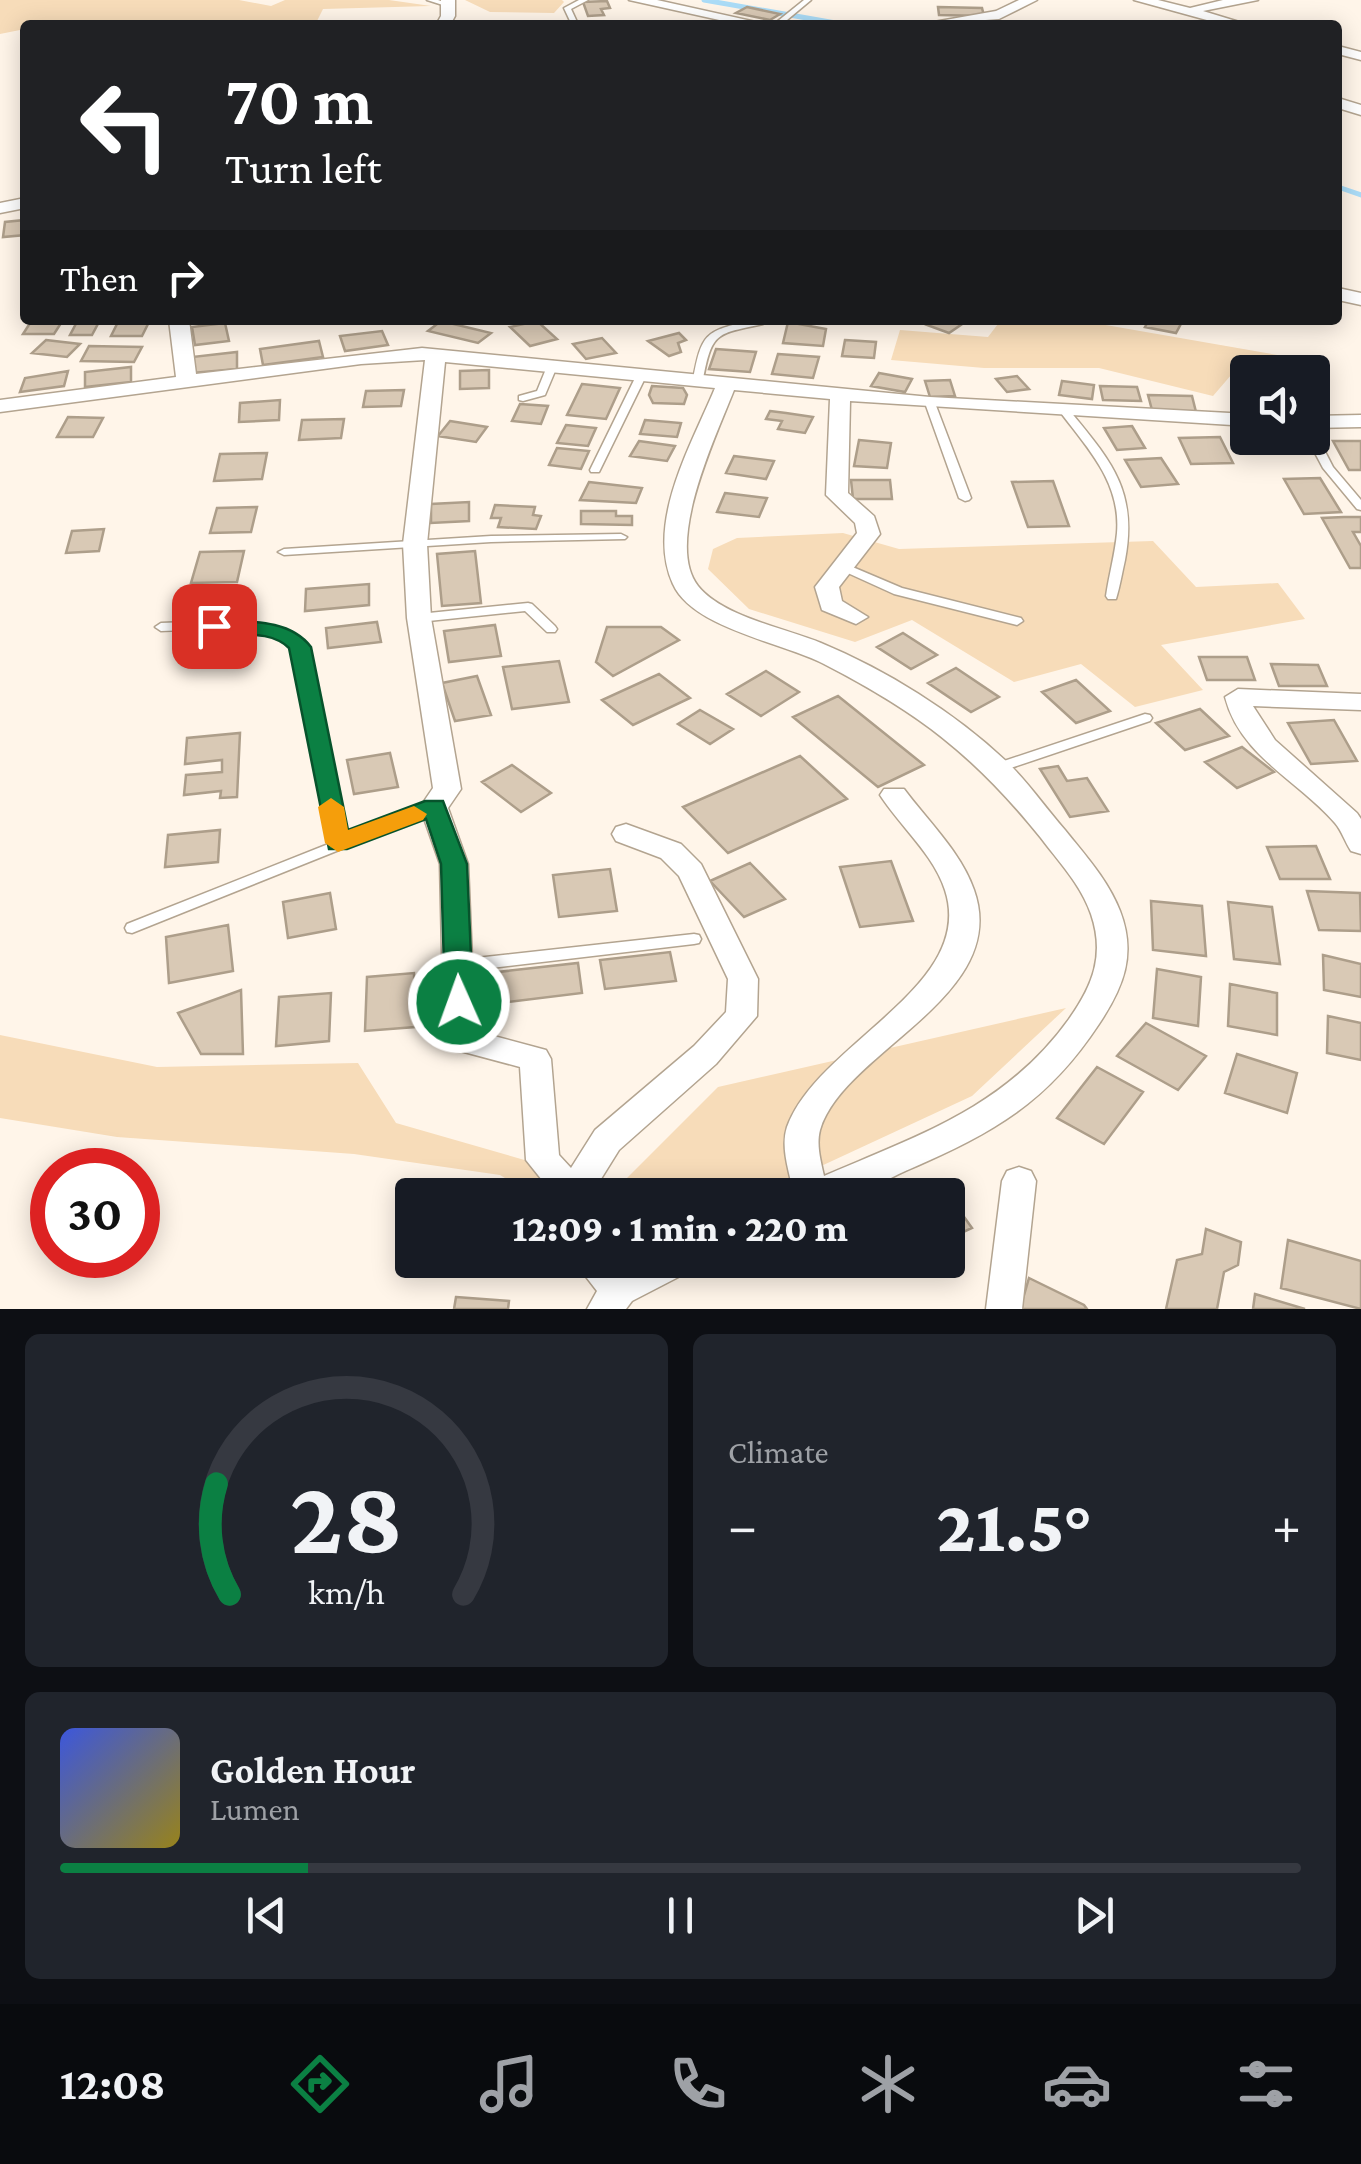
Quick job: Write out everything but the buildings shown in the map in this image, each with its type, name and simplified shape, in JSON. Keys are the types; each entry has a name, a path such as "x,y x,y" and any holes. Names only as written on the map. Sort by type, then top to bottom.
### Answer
{"street":[{"path":"636,0 739,20"},
{"path":"962,20 999,15 1030,0"},
{"path":"1141,0 1222,20"},
{"path":"1182,10 1252,0"},
{"path":"656,2 652,10 656,20"},
{"path":"180,325 186,384"},
{"path":"436,354 416,544 419,618 447,790 434,807 454,864 460,1039 536,1059 543,1160 559,1178"},
{"path":"0,406 361,358 436,354 930,402 1066,413 1230,419"},
{"path":"727,383 682,504 676,554 686,588 718,613 756,633 814,648 872,679 952,731 997,768 1098,890 1109,924 1112,973 1045,1074 985,1118 851,1178"},
{"path":"840,394 837,495 866,521 869,534 827,587 830,606 856,617"},
{"path":"1330,421 1361,420"},
{"path":"1361,702 1238,697 1239,707 1257,735 1347,819 1361,844"},
{"path":"810,1178 803,1130 822,1092 940,981 961,951 966,921 960,890 894,795"},
{"path":"583,1178 607,1140 705,1055 740,1016 743,980 691,871 671,852 626,834"},
{"path":"1004,1309 1019,1181"},
{"path":"612,1300 648,1278"}],"lane":[{"path":"430,0 448,2"},
{"path":"572,20 567,8 585,0"},
{"path":"783,20 808,0"},
{"path":"698,380 705,341 715,333 748,325"},
{"path":"523,398 541,393 553,364"},
{"path":"594,470 642,374"},
{"path":"930,402 964,498"},
{"path":"1066,413 1108,465 1121,494 1123,527 1112,596"},
{"path":"1322,455 1361,507"},
{"path":"284,552 621,536"},
{"path":"843,567 898,591 1016,621"},
{"path":"419,618 528,607 551,629"},
{"path":"161,627 263,630 289,636 300,647 338,843"},
{"path":"997,768 1145,718"},
{"path":"132,928 434,807"},
{"path":"458,966 694,939"}],"shaded area":[{"path":"0,0 239,0 271,6 285,0 389,0 431,6 323,9 318,20 20,20 20,30 0,34"},
{"path":"465,0 564,2 554,13 490,12"},
{"path":"997,325 1106,325 1277,355 1230,355 1230,376 1213,396 1099,368 984,368 891,360 900,330 988,337"},
{"path":"843,533 899,549 1153,541 1196,587 1278,583 1305,619 1161,645 1203,690 1135,707 1081,664 1014,682 912,620 855,642 749,609 708,569 713,549 737,538"},
{"path":"1066,1008 972,1096 796,1178 627,1178 718,1087"},
{"path":"0,1035 157,1067 358,1063 396,1123 587,1178 505,1178 354,1154 117,1137 0,1118"}],"waterway":[{"path":"704,0 818,20"},
{"path":"1342,188 1361,195"}],"slow traffic":[{"path":"331,807 338,843 414,814"}],"route":[{"path":"214,626 289,636 300,647 338,843 434,807 454,864 459,1002"}]}
